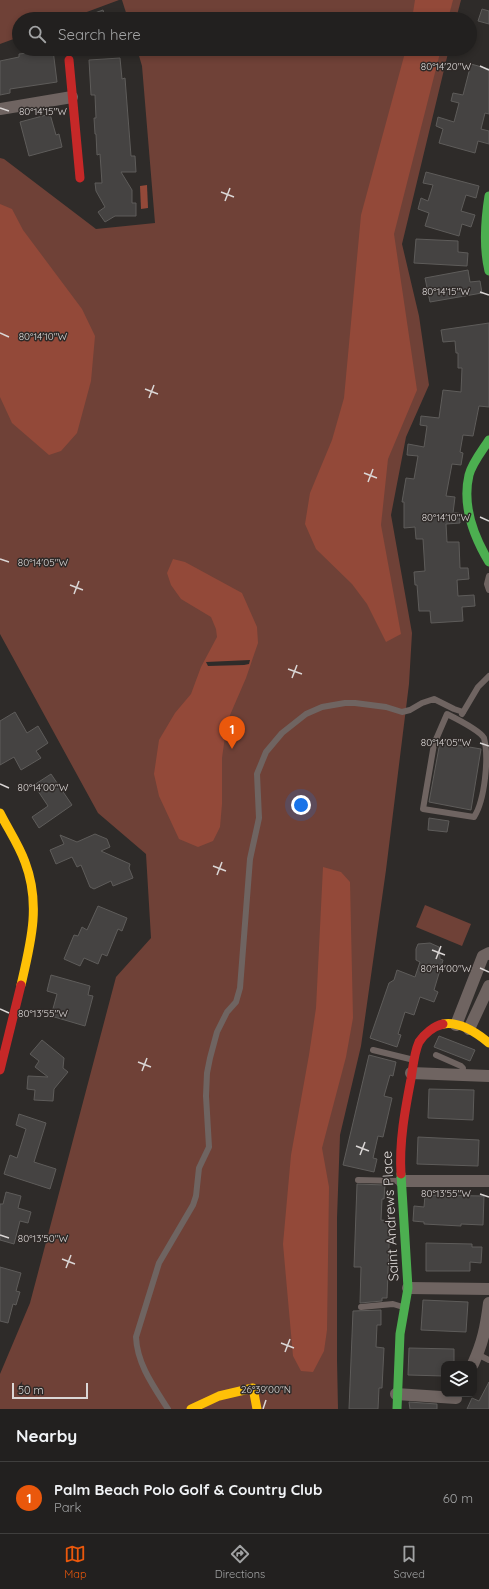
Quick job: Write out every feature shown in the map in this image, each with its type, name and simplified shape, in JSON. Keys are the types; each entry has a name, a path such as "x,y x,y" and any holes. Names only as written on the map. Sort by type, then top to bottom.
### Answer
{"street":[{"path":"68,60 80,178"},
{"path":"0,109 72,97"},
{"path":"489,196 486,216 486,260 489,271"},
{"path":"489,440 470,474 468,495 472,524 481,550 489,562"},
{"path":"0,813 25,861 31,882 34,904 32,939 0,1070"},
{"path":"456,1025 483,956 489,953"},
{"path":"469,1029 489,986"},
{"name":"Saint Andrews Place","path":"397,1409 396,1394 400,1334 408,1288 400,1158 406,1104 414,1060 419,1043 424,1035 439,1025 450,1023 469,1029 482,1037 489,1044"},
{"path":"411,1073 489,1076"},
{"path":"401,1181 489,1181"},
{"path":"408,1288 489,1290"},
{"path":"475,1359 486,1330 489,1303"},
{"path":"191,1409 219,1396 253,1388 257,1409"},
{"path":"396,1394 441,1395"},
{"path":"448,1409 456,1397"}],"lane":[{"path":"489,576 487,584 489,590"},
{"path":"459,719 478,687 489,676"},
{"path":"168,1409 143,1367 136,1347 136,1337 159,1263 193,1205 196,1196 199,1168 209,1147 207,1073 217,1032 227,1012 236,1002 240,988 250,859 259,818 256,782 260,764 269,747 282,733 306,714 322,707 345,703 355,703 386,707 402,712 434,699 463,712"},
{"path":"447,714 459,719 483,738 489,757 486,798 474,817 423,809 434,744 447,714"},
{"path":"373,1050 414,1060"},
{"path":"436,1055 461,1066 463,1068 462,1076"},
{"path":"358,1180 401,1181"},
{"path":"361,1307 393,1304 405,1308"},
{"path":"475,1359 489,1360"}],"shaded area":[{"path":"0,0 119,0 87,12 12,12 12,40 0,44"},
{"path":"122,0 461,0 458,12 126,12"},
{"path":"415,0 453,0 450,12 413,12"},
{"path":"139,56 447,56 402,244 419,316 429,385 406,437 391,515 412,633 409,684 386,870 361,1046 340,1135 337,1218 338,1409 0,1409 0,1374 30,1303 116,977 151,938 146,854 98,813 0,634 0,158 4,159 96,229 155,223 142,66"},
{"path":"404,56 439,56 394,234 417,390 388,459 381,525 401,634 386,642 367,604 352,584 316,549 305,524 310,493 332,440 344,398 361,215"},
{"path":"147,185 148,208 141,209 140,186"},
{"path":"0,204 12,209 23,230 82,309 95,336 91,381 77,433 61,451 49,455 12,423 0,397"},
{"path":"173,559 185,562 242,593 257,627 258,643 246,678 227,722 222,758 222,804 220,827 213,841 198,847 179,839 159,796 154,774 159,740 175,713 191,694 201,667 217,637 216,629 211,617 181,599 171,585 167,573"},
{"path":"323,867 341,872 350,882 353,1018 346,1057 322,1148 329,1187 327,1330 324,1351 313,1372 301,1371 293,1356 283,1244 291,1155 316,1008"},
{"path":"425,905 471,924 462,946 416,927"}],"pier":[{"path":"250,660 249,664 244,665 208,666 206,662"}],"building":[{"path":"482,9 489,11 489,24 478,21"},
{"path":"54,56 57,82 10,89 10,93 0,95 0,61 19,57"},
{"path":"120,58 122,79 125,78 131,156 135,156 136,172 121,172 132,190 132,203 136,203 136,216 115,216 105,222 98,212 105,207 96,191 95,183 102,183 100,154 97,155 95,134 95,95 91,95 89,60"},
{"path":"471,64 489,69 489,114 485,113 481,129 489,131 489,144 478,141 475,153 439,143 443,129 436,126 438,117 454,122 459,103 451,101 453,93 463,95"},
{"path":"50,114 56,135 59,134 62,147 29,156 20,122"},
{"path":"426,172 479,186 476,198 466,195 461,211 475,215 471,227 462,224 459,236 425,226 429,213 418,209 421,198 428,201 433,185 423,183"},
{"path":"416,239 458,241 458,252 468,253 467,266 414,263"},
{"path":"468,270 470,282 480,281 482,293 430,302 425,278"},
{"path":"489,323 489,407 479,406 473,436 463,435 460,452 463,453 461,465 452,464 446,496 455,497 453,513 459,513 460,523 446,524 447,542 459,542 460,568 468,568 469,579 457,580 458,596 474,595 475,606 462,607 463,621 431,623 430,611 419,611 417,585 415,585 414,572 425,571 423,539 416,539 415,527 404,528 404,502 402,502 406,478 414,479 418,456 407,455 408,444 424,447 427,426 420,425 421,416 439,418 443,390 461,392 462,368 458,368 458,353 456,353 455,341 443,342 441,330"},
{"path":"15,712 27,733 38,726 48,743 36,751 41,758 21,770 14,757 0,765 0,721"},
{"path":"440,742 481,749 471,810 429,802"},
{"path":"51,774 72,805 39,828 32,817 48,806 34,785"},
{"path":"429,818 449,821 447,832 428,830"},
{"path":"95,834 107,839 110,847 101,851 130,864 129,868 133,878 113,886 111,881 94,889 90,887 81,865 77,867 72,857 56,864 50,850 64,844 60,835 77,842"},
{"path":"98,906 127,918 122,931 118,929 107,956 102,954 98,964 84,958 80,966 64,959 74,935 78,936 82,927 87,930"},
{"path":"430,943 439,947 440,959 443,960 434,990 438,992 434,1002 420,997 414,1015 405,1012 398,1034 401,1035 397,1047 370,1038 389,983 394,980 397,970 415,977 420,962 416,960 416,949 418,944"},
{"path":"51,975 90,986 88,995 93,996 85,1026 51,1016 57,994 47,991"},
{"path":"439,1036 475,1050 470,1061 434,1047"},
{"path":"42,1040 64,1058 63,1068 68,1072 54,1089 53,1101 34,1100 35,1090 27,1089 28,1076 48,1077 35,1067 39,1061 30,1054"},
{"path":"369,1055 396,1062 393,1076 390,1075 384,1096 392,1098 383,1137 378,1136 373,1158 377,1159 374,1172 343,1165"},
{"path":"429,1089 474,1090 473,1120 428,1118"},
{"path":"19,1114 46,1123 34,1162 56,1169 50,1189 4,1174 10,1155 17,1158 26,1129 16,1125"},
{"path":"418,1137 479,1140 478,1166 417,1164"},
{"path":"357,1184 385,1185 384,1199 382,1199 381,1220 390,1221 387,1298 382,1298 382,1301 360,1303 361,1267 354,1267"},
{"path":"6,1192 21,1196 18,1208 31,1212 28,1223 20,1221 14,1244 0,1240 0,1204 3,1204"},
{"path":"425,1195 484,1196 483,1225 461,1224 461,1226 424,1224 424,1222 413,1221 414,1206 424,1207"},
{"path":"426,1243 472,1244 472,1247 482,1247 481,1263 470,1262 470,1271 426,1271"},
{"path":"0,1267 21,1273 16,1291 20,1292 16,1305 13,1304 8,1323 0,1321"},
{"path":"423,1300 468,1302 466,1332 421,1330"},
{"path":"381,1310 381,1325 377,1325 376,1347 384,1348 382,1388 379,1388 378,1409 349,1409 353,1311"},
{"path":"409,1348 454,1349 454,1361 441,1361 441,1376 408,1375"},
{"path":"489,1382 489,1409 467,1409 472,1398 479,1401"},
{"path":"409,1402 437,1404 437,1409 410,1409"}],"traffic: fast":[{"path":"489,196 485,234 489,271"},
{"path":"489,440 470,471 467,486 468,509 474,531 489,562"},
{"path":"397,1409 400,1334 408,1288 401,1174"}],"traffic: slow":[{"path":"0,813 23,856 33,893 33,923 21,985"},
{"path":"443,1024 456,1024 462,1026 479,1035 489,1043"},
{"path":"191,1409 219,1396 253,1388 257,1409"}],"traffic: jam":[{"path":"69,60 80,178"},
{"path":"0,1070 21,985"},
{"path":"401,1174 403,1126 416,1051 419,1042 424,1036 433,1028 443,1024"}],"place":[{"name":"Palm Beach Polo Golf & Country Club","path":"232,749"}]}
